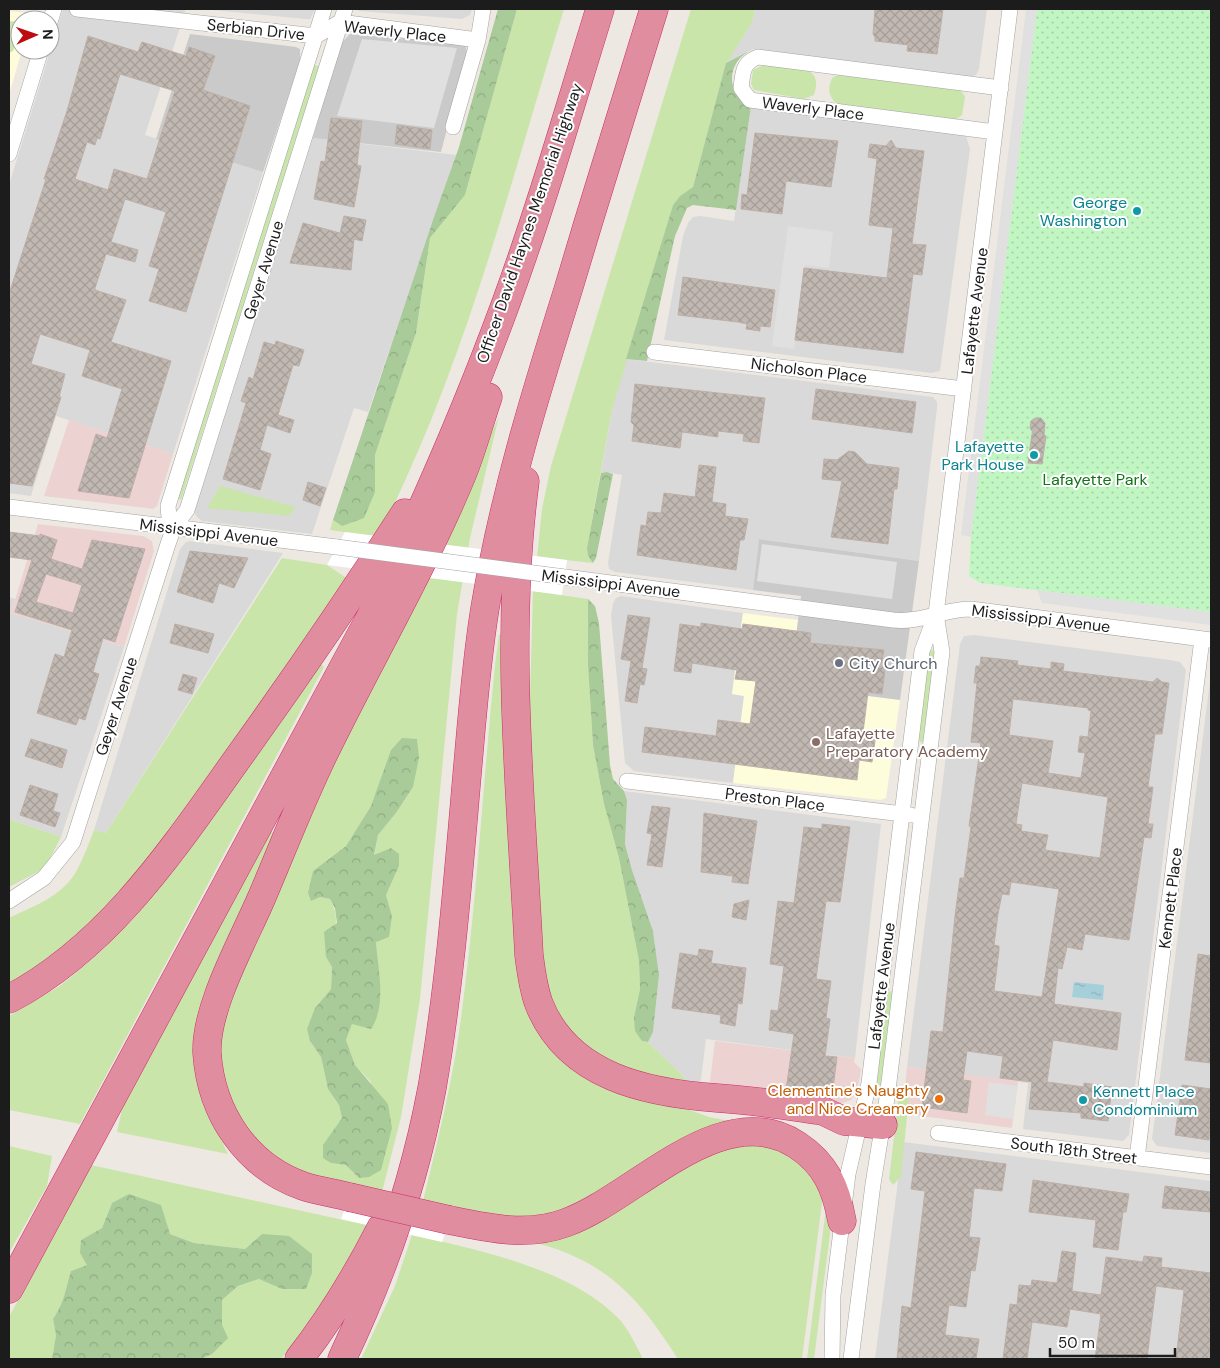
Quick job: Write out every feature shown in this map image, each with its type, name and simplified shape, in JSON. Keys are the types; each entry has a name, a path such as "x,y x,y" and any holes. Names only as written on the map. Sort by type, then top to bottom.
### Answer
{"highway":[{"name":"Officer David Haynes Memorial Highway","path":"454,436 507,300 600,9"},
{"path":"342,1359 375,1288 394,1237 416,1160 431,1089 445,1000 474,693 484,611 500,524 539,383 654,9"},
{"path":"536,214 490,389 462,476 414,578 322,758 225,982 208,1030 209,1074 215,1097 224,1119 239,1141 255,1158 279,1174 303,1186 449,1220 513,1231 563,1224 609,1203 682,1154 707,1140 728,1134 748,1132 784,1138 814,1158 834,1186 842,1220"},
{"path":"539,383 519,543 514,641 529,955 539,1004 552,1027 566,1045 586,1063 607,1076 632,1084 693,1096 823,1110 862,1123"},
{"path":"9,999 92,941 127,905 160,865 316,648 454,436"},
{"path":"9,1289 377,605 412,533 454,436"},
{"path":"299,1359 326,1324 356,1277 416,1160"}],"street":[{"name":"Serbian Drive","path":"77,9 316,36"},
{"name":"Geyer Avenue","path":"174,527 169,517 168,506 324,9"},
{"path":"453,127 478,40 483,9"},
{"name":"Lafayette Avenue","path":"851,1359 873,1184 862,1123 869,1083 922,651 936,614 1010,9"},
{"name":"Geyer Avenue","path":"9,901 44,878 73,842 174,527 187,510 342,16"},
{"name":"Waverly Place","path":"316,36 342,16 478,40"},
{"name":"Waverly Place","path":"995,132 750,100 741,88 743,67 750,60 758,57 1001,88"},
{"path":"9,154 38,60"},
{"name":"Nicholson Place","path":"654,352 964,389"},
{"name":"Mississippi Avenue","path":"9,507 336,547 893,620 915,620 971,608 1207,639"},
{"name":"Lafayette Avenue","path":"832,1359 833,1304 848,1174 862,1123 922,816 942,652 936,614"},
{"name":"Kennett Place","path":"1137,1158 1207,639"},
{"name":"Preston Place","path":"627,781 922,816"},
{"name":"South 18th Street","path":"938,1133 1211,1167"}],"shaded area":[{"path":"63,9 186,9 145,135 263,172 173,454 56,416 31,496 9,493 9,185 47,60 60,60 60,19"},
{"path":"202,9 315,9 310,19 305,19"},
{"path":"357,9 472,9 470,15 462,19 359,11"},
{"path":"755,9 987,9 979,69 976,75 964,78 753,49 726,63 753,21"},
{"path":"1026,9 1037,9 971,537 961,535"},
{"path":"9,11 10,60 19,60 9,95"},
{"path":"190,34 300,49 300,61 263,172 156,139"},
{"path":"350,34 465,44 467,52 441,152 313,138 341,43"},
{"path":"362,39 457,48 434,128 337,116"},
{"path":"751,106 966,136 970,149 940,371 931,373 664,340 683,236 688,223 693,217 700,216 734,221"},
{"path":"313,138 456,155 368,412 354,408 312,534 202,521 196,516 194,508"},
{"path":"788,226 833,232 829,268 805,265 794,349 772,346"},
{"path":"626,359 933,397 937,402 937,408 919,561 759,539 753,590 615,572 609,569 608,563 622,475 607,472 601,473 612,410"},
{"path":"69,420 173,454 157,506 153,509 44,496"},
{"path":"38,524 143,536 152,541 154,551 124,647 11,613"},
{"path":"759,539 919,561 900,700 790,686 801,596 753,590"},
{"path":"189,541 283,553 106,833 94,830 180,549"},
{"path":"762,544 897,562 892,599 757,581"},
{"path":"1037,590 1211,612 1211,625 1042,603"},
{"path":"621,596 743,613 732,694 744,696 733,783 634,771 625,763 611,616 613,603 616,598"},
{"path":"9,597 15,599 11,613 124,647 61,837 9,819"},
{"name":"Lafayette Preparatory Academy","path":"743,613 798,620 790,686 900,700 886,798 880,800 733,783 744,696 732,694"},
{"path":"974,635 1170,660 1180,662 1186,670 1129,1135 1123,1141 1023,1129 1028,1083 907,1067 960,644 964,636"},
{"path":"1211,673 1211,1153 1157,1146 1152,1139"},
{"path":"624,791 881,824 855,1058 706,1039 700,1087 693,1086 648,1042 653,1032 659,975 653,931 625,844 627,800"},
{"path":"715,1041 855,1058 854,1062 861,1069 857,1092 851,1100 836,1105 709,1089"},
{"path":"907,1067 1018,1081 1012,1128 906,1114 909,1096 904,1095"},
{"path":"989,1082 1018,1086 1013,1119 985,1115"},
{"path":"903,1142 1211,1181 1211,1359 875,1359"}],"green space":[{"path":"498,9 517,9 465,195 430,238 416,333 375,455 375,492 364,518 342,526 333,520 459,147"},
{"path":"517,9 564,9 492,247 461,341 429,425 379,537 330,530 333,520 342,526 375,492 375,455 416,333 430,238 465,195"},
{"path":"691,9 755,9 753,21 726,64 693,187 680,196 673,205 612,410 587,548 588,556 593,563 537,557 542,509 551,466"},
{"name":"Lafayette Park","path":"1037,9 1211,9 1211,612 980,583 969,576 971,537"},
{"path":"9,21 10,52 9,53"},
{"path":"753,49 744,54 739,60 732,75 736,94 751,106 736,210 693,205 687,208 675,236 647,361 626,359 673,205 680,196 693,187 726,63"},
{"path":"314,65 319,66 181,500 177,498"},
{"path":"764,65 809,71 814,76 816,82 814,95 804,99 754,90 751,84 753,70"},
{"path":"839,75 960,89 965,97 962,115 955,120 837,104 830,95 829,88 833,77"},
{"path":"499,416 470,538 457,614 420,999 401,1117 381,1196 306,1175 274,1160 237,1123 219,1072 221,1020 311,801 428,578","holes":["382,781 413,787 396,813 378,835 374,856 391,848 399,866 386,895 392,916 376,942 380,991 352,1024 346,1040 355,1065 371,1082 359,1178 346,1165 331,1163 335,1128 342,1118 339,1105 328,1089 321,1057 310,1041 315,1008 331,989 332,967 326,957 334,935 336,921 334,906 330,899 320,897 313,871 346,846 371,806"]},
{"path":"601,473 613,474 596,558 593,563 588,556 587,548"},
{"path":"220,486 296,507 289,516 207,508"},
{"path":"282,558 327,565 351,581 224,758 117,901 75,941 9,986 9,918 47,899 64,887 77,870 94,830 106,833"},
{"path":"533,591 588,599 588,666 593,745 604,804 619,858 639,961 640,989 634,1017 642,1041 648,1042 693,1086 641,1079 581,1051 541,986 528,769"},
{"path":"588,599 595,606 599,623 610,765 613,779 624,791 627,800 625,844 653,931 659,975 653,1032 648,1042 642,1041 635,1031 634,1017 640,989 639,961 619,858 604,804 593,745 588,666"},
{"path":"502,634 533,1006 662,1100 709,1117 735,1122 596,1203 530,1223 422,1205 445,1106 464,999 490,712 499,635"},
{"path":"929,651 935,651 923,742 920,742 918,737"},
{"path":"320,663 324,667 80,1124 9,1110 9,1016 60,986 98,954 137,915 182,857"},
{"path":"402,738 417,739 419,758 413,787 396,813 378,835 374,855 391,848 399,854 399,866 386,895 392,916 389,937 376,942 380,987 379,1009 371,1029 352,1024 346,1040 355,1065 388,1104 392,1128 381,1170 369,1177 359,1178 346,1165 331,1163 323,1158 323,1145 342,1118 339,1105 328,1089 321,1057 310,1041 307,1029 315,1008 331,989 332,967 326,957 324,932 337,923 335,908 330,899 320,897 311,901 308,893 313,871 346,846 371,806 391,750"},
{"path":"9,819 61,837 45,868 9,887"},
{"path":"269,831 278,834 208,992 212,1121 228,1154 117,1132 123,1105"},
{"path":"887,992 894,992 884,1086 875,1084"},
{"path":"899,1094 909,1096 901,1177 893,1185 889,1179"},
{"path":"719,1145 783,1147 824,1187 802,1359 678,1359 651,1319 621,1287 604,1273 585,1262 540,1244 539,1238"},
{"path":"9,1146 52,1156 47,1186 9,1253"},
{"path":"91,1165 371,1226 314,1322 281,1359 201,1359 212,1354 222,1325 222,1300 238,1286 260,1279 282,1289 262,1234 245,1249 194,1243 170,1234 112,1203 102,1228 81,1240 87,1265 71,1271 62,1301 53,1319 56,1335 52,1359 9,1359 9,1317"},
{"path":"129,1194 161,1205 170,1234 194,1243 245,1249 262,1234 289,1236 312,1254 312,1273 306,1289 282,1289 259,1279 238,1286 222,1300 222,1325 228,1338 212,1354 201,1359 52,1359 56,1335 53,1319 62,1301 71,1271 87,1265 80,1253 81,1240 102,1228 112,1203"},
{"path":"826,1208 832,1218 814,1359 807,1359"},
{"path":"412,1235 493,1254 521,1263 574,1286 597,1300 621,1321 632,1337 643,1359 361,1359 395,1286"}],"water":[{"path":"1074,982 1104,985 1103,1000 1072,997"}],"pier":[{"path":"345,532 567,560 562,595 327,565"},
{"path":"352,1189 452,1212 442,1242 341,1219"}],"building":[{"path":"875,9 943,9 937,54 907,51 908,45 875,41 873,34"},
{"path":"88,36 138,52 142,42 186,56 189,47 215,56 203,90 250,106 186,312 149,301 159,269 149,266 166,212 125,199 111,242 138,250 135,262 106,254 95,288 95,290 126,300 111,342 171,361 129,498 78,491 96,434 107,438 122,389 82,376 90,350 40,334 31,364 65,374 59,397 61,397 32,486 9,483 9,294 67,111","holes":["120,74 175,91 147,179 114,169 108,190 75,179 87,142 95,145 97,138 100,139"]},
{"path":"331,118 362,121 357,165 361,166 354,207 314,199 321,161 325,162"},
{"path":"397,125 432,130 430,149 395,144"},
{"path":"755,133 838,141 831,187 786,181 782,214 741,209 742,194 747,195"},
{"path":"891,140 896,148 924,151 912,244 926,245 922,275 913,274 903,353 795,340 804,268 887,278 893,228 869,225 877,159 868,157 870,144 886,146"},
{"path":"344,216 366,220 362,241 354,239 351,270 290,263 303,223 340,233"},
{"path":"683,277 775,290 770,327 760,326 760,331 746,329 747,324 738,322 678,315"},
{"path":"276,341 304,350 299,366 293,365 278,415 294,420 290,433 267,425 260,450 271,454 260,490 223,479 246,403 241,401 249,377 253,379 264,342 275,345"},
{"path":"635,384 765,398 759,443 743,441 744,434 718,431 718,437 682,432 680,448 632,441 634,425 631,422"},
{"path":"816,389 916,402 912,433 812,419"},
{"name":"Lafayette Park House","path":"1035,418 1041,418 1045,423 1044,435 1046,436 1042,464 1028,463 1032,434 1034,434 1030,428 1031,421"},
{"path":"849,451 855,452 867,464 899,468 897,489 894,489 888,544 831,537 842,481 822,479 824,459 837,460"},
{"path":"699,465 716,467 712,502 726,504 725,516 748,519 744,540 740,540 736,570 637,555 641,525 646,526 648,512 661,513 664,493 695,497"},
{"path":"308,482 326,488 320,506 303,500"},
{"path":"9,532 40,536 40,534 57,540 51,559 82,569 92,540 145,549 115,642 103,638 93,672 99,674 85,720 79,718 76,725 37,713 55,654 64,657 72,630 15,612 32,560 9,557","holes":["46,574 82,585 73,613 36,602"]},
{"path":"190,551 248,558 234,588 219,583 213,603 177,592"},
{"path":"628,615 650,618 642,668 647,669 644,685 640,684 637,703 625,701 631,661 621,659"},
{"path":"701,623 742,629 743,624 811,633 810,643 884,650 882,660 886,661 882,694 868,692 863,732 876,734 872,762 859,760 857,780 642,752 645,727 716,736 718,720 750,724 756,681 735,679 737,670 692,663 691,673 674,671 680,624 701,627"},
{"path":"175,624 214,634 208,653 170,643"},
{"path":"981,657 1018,661 1017,665 1051,669 1051,662 1064,664 1063,671 1153,682 1157,678 1162,682 1169,683 1162,734 1155,734 1148,787 1153,787 1148,824 1153,824 1151,838 1144,837 1129,940 1085,934 1082,950 1067,947 1062,969 1058,968 1054,1004 1121,1013 1117,1050 1053,1040 1047,1082 1084,1087 1084,1083 1112,1087 1108,1121 1081,1118 1081,1113 1029,1109 1032,1082 1000,1078 1003,1056 967,1051 963,1080 971,1081 967,1113 922,1107 931,1031 943,1032 960,878 964,878 971,827 969,826 981,743 971,742 977,683 974,683 976,666 980,666","holes":["1013,699 1088,708 1091,711 1088,737 1080,736 1078,752 1085,753 1081,778 1048,773 1053,741 1009,735","1022,783 1108,797 1100,858 1045,850 1048,835 1021,831 1022,825 1016,824","1011,882 1059,889 1042,997 994,991 999,950 999,946 994,945 998,914 1002,894 1009,895"]},
{"path":"183,674 197,678 192,694 178,690"},
{"path":"31,739 67,750 62,768 25,756"},
{"path":"30,785 58,794 53,811 60,813 55,827 20,815"},
{"path":"652,806 670,808 662,867 647,865 652,834 647,833"},
{"path":"704,813 757,821 748,884 732,882 733,876 701,872"},
{"path":"822,824 850,827 840,902 826,901 816,979 831,981 826,1018 830,1019 825,1056 837,1057 832,1097 786,1090 794,1034 769,1030 771,1010 778,1011 784,966 770,964 778,901 794,903 804,827 822,829"},
{"path":"749,900 746,920 732,917 734,904"},
{"path":"699,949 713,951 711,963 746,968 742,1004 738,1003 735,1026 720,1023 721,1015 672,1008 680,953 698,956"},
{"path":"1198,954 1211,956 1211,1063 1185,1060"},
{"path":"1182,1085 1211,1089 1209,1140 1175,1135"},
{"path":"916,1152 1006,1164 1002,1191 974,1188 969,1237 980,1238 975,1271 971,1270 966,1307 949,1305 945,1335 979,1339 976,1359 897,1359 902,1306 911,1308 925,1191 911,1189"},
{"path":"1033,1180 1129,1194 1126,1212 1123,1212 1118,1250 1093,1247 1096,1220 1029,1212"},
{"path":"1165,1186 1211,1192 1211,1212 1162,1208"},
{"path":"1062,1251 1076,1253 1072,1291 1101,1295 1106,1257 1143,1262 1144,1256 1162,1258 1161,1267 1211,1273 1211,1359 1176,1359 1184,1290 1156,1286 1147,1359 1095,1359 1101,1314 1070,1309 1067,1327 1032,1322 1027,1359 1003,1359 1010,1304 1017,1305 1019,1285 1031,1286 1032,1280 1057,1283"}],"place":[{"name":"George Washington","path":"1137,211"},
{"name":"Lafayette Park House","path":"1034,455"},
{"name":"City Church","path":"839,663"},
{"name":"Lafayette Preparatory Academy","path":"816,742"},
{"name":"Clementine's Naughty and Nice Creamery","path":"939,1099"},
{"name":"Kennett Place Condominium","path":"1083,1100"}]}
